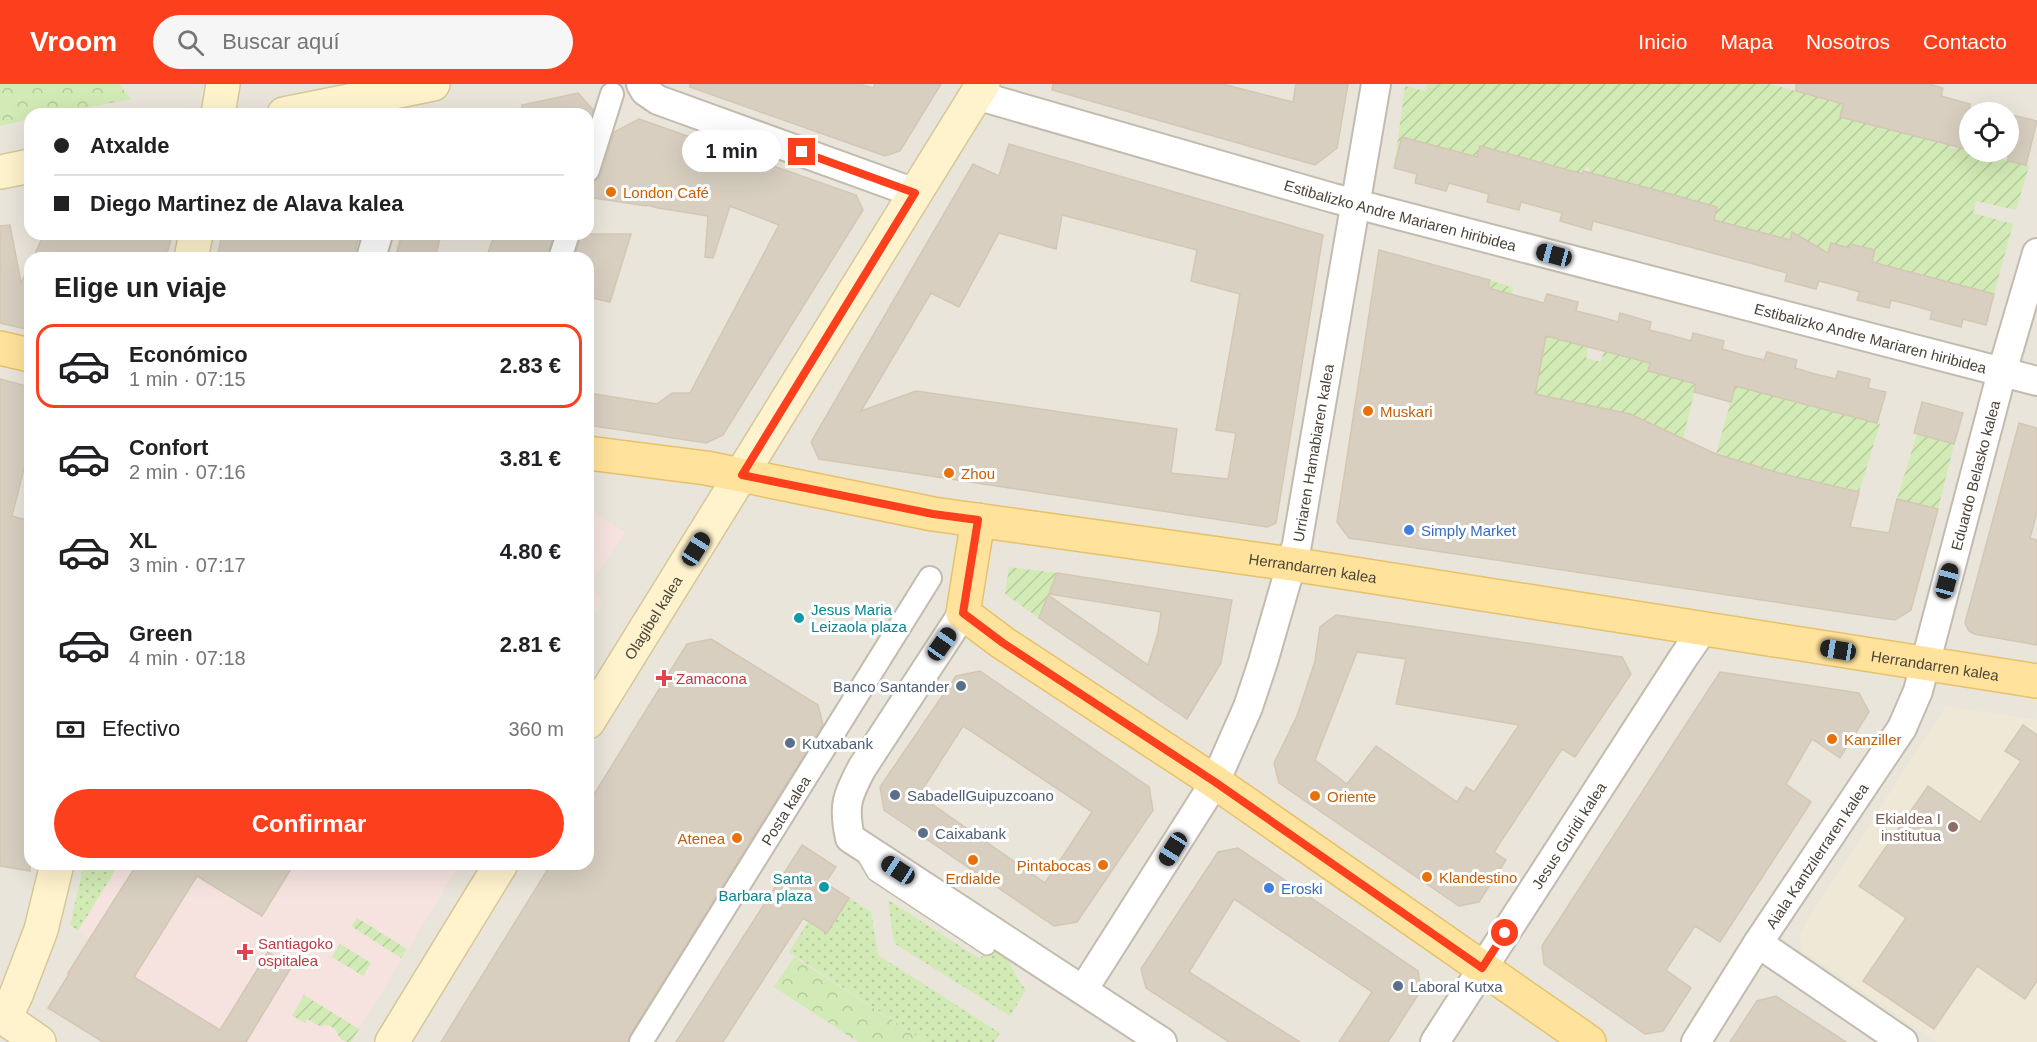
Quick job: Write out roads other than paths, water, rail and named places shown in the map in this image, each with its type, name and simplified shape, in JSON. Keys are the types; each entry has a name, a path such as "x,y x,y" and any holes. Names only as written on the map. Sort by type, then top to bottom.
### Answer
{"main road":[{"path":"219,108 223,84"},
{"path":"314,108 433,84"},
{"name":"Olagibel kalea","path":"594,708 742,475 979,89"},
{"path":"0,172 24,167"},
{"path":"0,348 24,354"},
{"name":"Herrandarren kalea","path":"594,454 706,468 933,514 1291,564 2037,681"},
{"path":"978,520 963,613 1013,650 1215,782 1589,1042"},
{"path":"39,1042 2,1019 16,996 41,930 56,870"},
{"path":"392,1042 497,870"}],"street":[{"path":"641,84 645,91 658,100 915,193"},
{"name":"Urriaren Hamabiaren kalea","path":"1083,990 1215,782 1248,707 1263,662 1298,544 1376,84"},
{"name":"Estibalizko Andre Mariaren hiribidea","path":"979,89 1357,204 2037,381"},
{"path":"594,151 612,94"},
{"name":"Eduardo Belasko kalea","path":"1926,663 2002,372 2037,253"},
{"name":"Posta kalea","path":"642,1042 930,578"},
{"path":"963,613 862,768 849,792 845,816 850,838 1162,1042"},
{"name":"Jesus Guridi kalea","path":"1435,1042 1703,629"},
{"name":"Aiala Kantzilerraren kalea","path":"1696,1042 1758,943 1902,728 1918,691 1926,663"},
{"path":"1758,943 1903,1042"}],"lane":[{"path":"859,845 875,873 987,947"}],"place":[{"name":"London Café","path":"611,192"},
{"name":"Muskari","path":"1368,411"},
{"name":"Zhou","path":"949,473"},
{"name":"Simply Market","path":"1409,530"},
{"name":"Jesus Maria Leizaola plaza","path":"799,618"},
{"name":"Zamacona","path":"664,678"},
{"name":"Banco Santander","path":"961,686"},
{"name":"Kanziller","path":"1832,739"},
{"name":"Kutxabank","path":"790,743"},
{"name":"SabadellGuipuzcoano","path":"895,795"},
{"name":"Oriente","path":"1315,796"},
{"name":"Ekialdea I institutua","path":"1953,827"},
{"name":"Caixabank","path":"923,833"},
{"name":"Atenea","path":"737,838"},
{"name":"Erdialde","path":"973,860"},
{"name":"Pintabocas","path":"1103,865"},
{"name":"Klandestino","path":"1427,877"},
{"name":"Santa Barbara plaza","path":"824,887"},
{"name":"Eroski","path":"1269,888"},
{"name":"Santiagoko ospitalea","path":"245,952"},
{"name":"Laboral Kutxa","path":"1398,986"}]}
